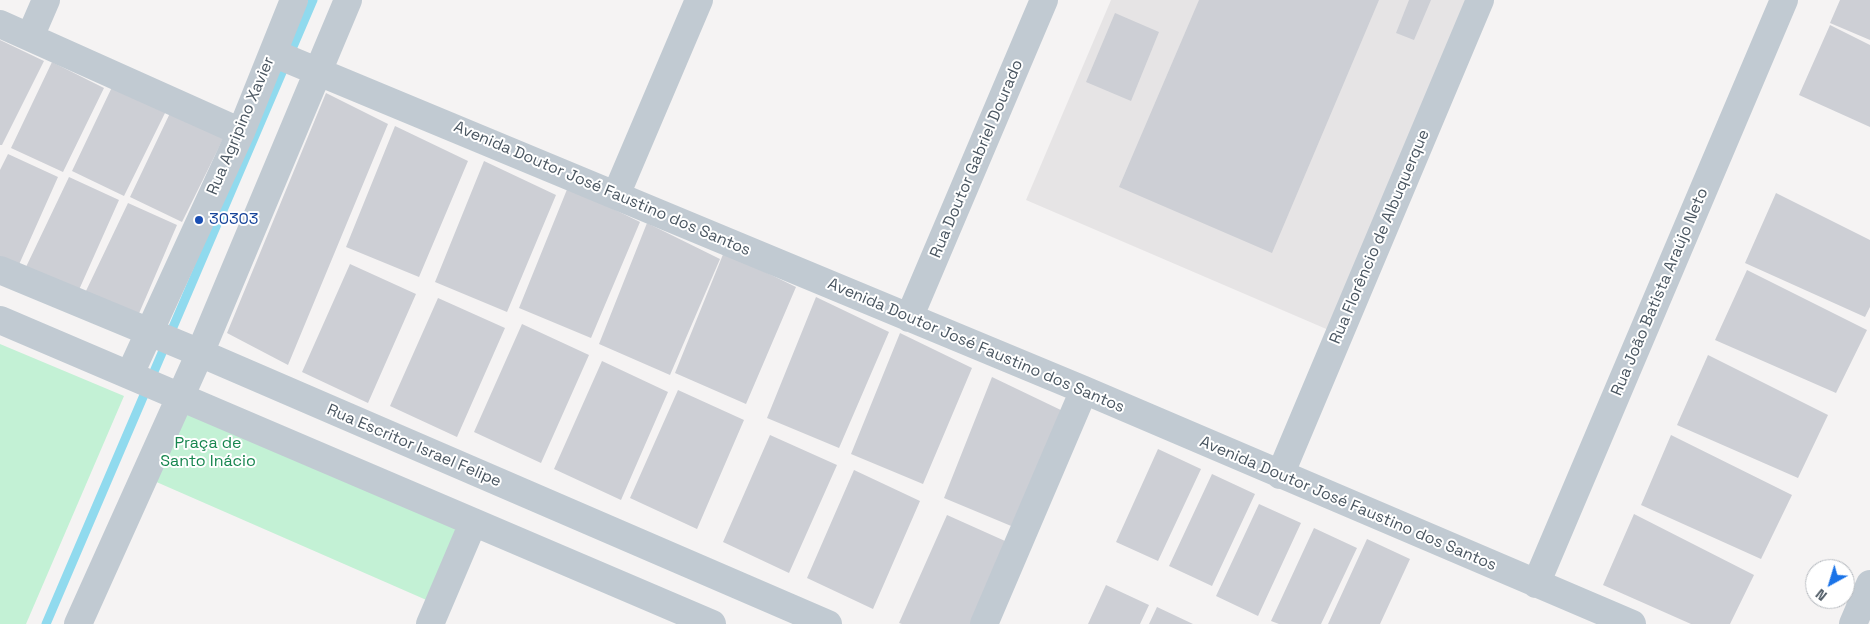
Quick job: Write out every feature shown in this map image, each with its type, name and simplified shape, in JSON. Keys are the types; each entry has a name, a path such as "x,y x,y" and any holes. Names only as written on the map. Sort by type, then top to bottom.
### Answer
{"street":[{"path":"30,37 46,0"},
{"name":"Rua Agripino Xavier","path":"130,374 278,55 294,0"},
{"path":"78,624 200,353 313,69 348,0"},
{"path":"616,195 699,0"},
{"name":"Rua Doutor Gabriel Dourado","path":"909,318 1044,0"},
{"name":"Rua Florêncio de Albuquerque","path":"1280,475 1480,0"},
{"name":"Rua João Batista Araújo Neto","path":"1536,584 1784,0"},
{"path":"0,24 241,132"},
{"name":"Avenida Doutor José Faustino dos Santos","path":"278,55 1084,390 1632,624"},
{"name":"Rua Escritor Israel Felipe","path":"0,270 149,334 200,353 788,616 828,624"},
{"path":"0,320 712,624"},
{"path":"984,624 1084,390"},
{"path":"430,624 472,523"},
{"path":"1853,624 1870,584"}],"shaded area":[{"path":"1111,0 1471,0 1331,331 1026,200"}],"green space":[{"path":"0,344 124,396 26,624 0,624"},
{"name":"Praça de Santo Inácio","path":"181,390 467,517 431,602 145,477"}],"building":[{"path":"1199,0 1379,0 1272,253 1119,187"},
{"path":"1409,0 1431,0 1414,40 1396,33"},
{"path":"1840,0 1870,0 1870,40 1830,23"},
{"path":"1115,13 1159,32 1131,101 1086,82"},
{"path":"1830,25 1870,45 1870,127 1799,95"},
{"path":"0,40 44,61 2,145 0,145"},
{"path":"52,62 104,88 63,172 11,148"},
{"path":"113,85 166,111 124,196 72,171"},
{"path":"326,93 388,124 288,365 227,333"},
{"path":"171,111 224,137 182,222 130,197"},
{"path":"395,126 468,161 419,277 346,247"},
{"path":"8,154 58,177 17,269 0,261 0,170"},
{"path":"484,161 556,195 507,312 435,282"},
{"path":"69,177 119,200 78,292 26,267"},
{"path":"568,187 640,222 591,338 519,308"},
{"path":"1776,193 1870,240 1870,307 1865,317 1745,263"},
{"path":"128,203 177,225 137,318 85,293"},
{"path":"647,223 720,259 670,375 599,344"},
{"path":"724,252 796,287 746,404 675,373"},
{"path":"350,264 416,294 368,403 302,372"},
{"path":"1747,270 1867,330 1836,393 1715,340"},
{"path":"816,297 889,332 839,448 767,418"},
{"path":"438,298 505,328 457,437 390,406"},
{"path":"522,324 589,355 541,463 474,432"},
{"path":"900,333 972,368 923,484 851,454"},
{"path":"1708,355 1828,415 1798,478 1677,425"},
{"path":"602,361 668,392 621,500 554,469"},
{"path":"992,377 1065,412 1016,528 944,498"},
{"path":"678,390 744,420 697,529 630,498"},
{"path":"770,435 837,465 789,573 723,542"},
{"path":"1671,435 1792,495 1761,559 1641,505"},
{"path":"1158,449 1201,469 1158,561 1116,542"},
{"path":"854,470 920,501 873,609 807,578"},
{"path":"1212,474 1255,494 1212,586 1169,566"},
{"path":"1259,504 1301,523 1258,616 1216,596"},
{"path":"1634,514 1754,575 1730,624 1691,624 1603,585"},
{"path":"947,515 1014,545 979,624 899,623"},
{"path":"1314,528 1357,548 1321,624 1279,624 1271,621"},
{"path":"1367,539 1410,559 1380,624 1328,624"},
{"path":"1106,585 1149,605 1140,624 1088,624"},
{"path":"1157,607 1193,624 1149,624"}],"waterway":[{"path":"46,624 313,0"}],"place":[{"name":"30303","path":"199,220"}]}
